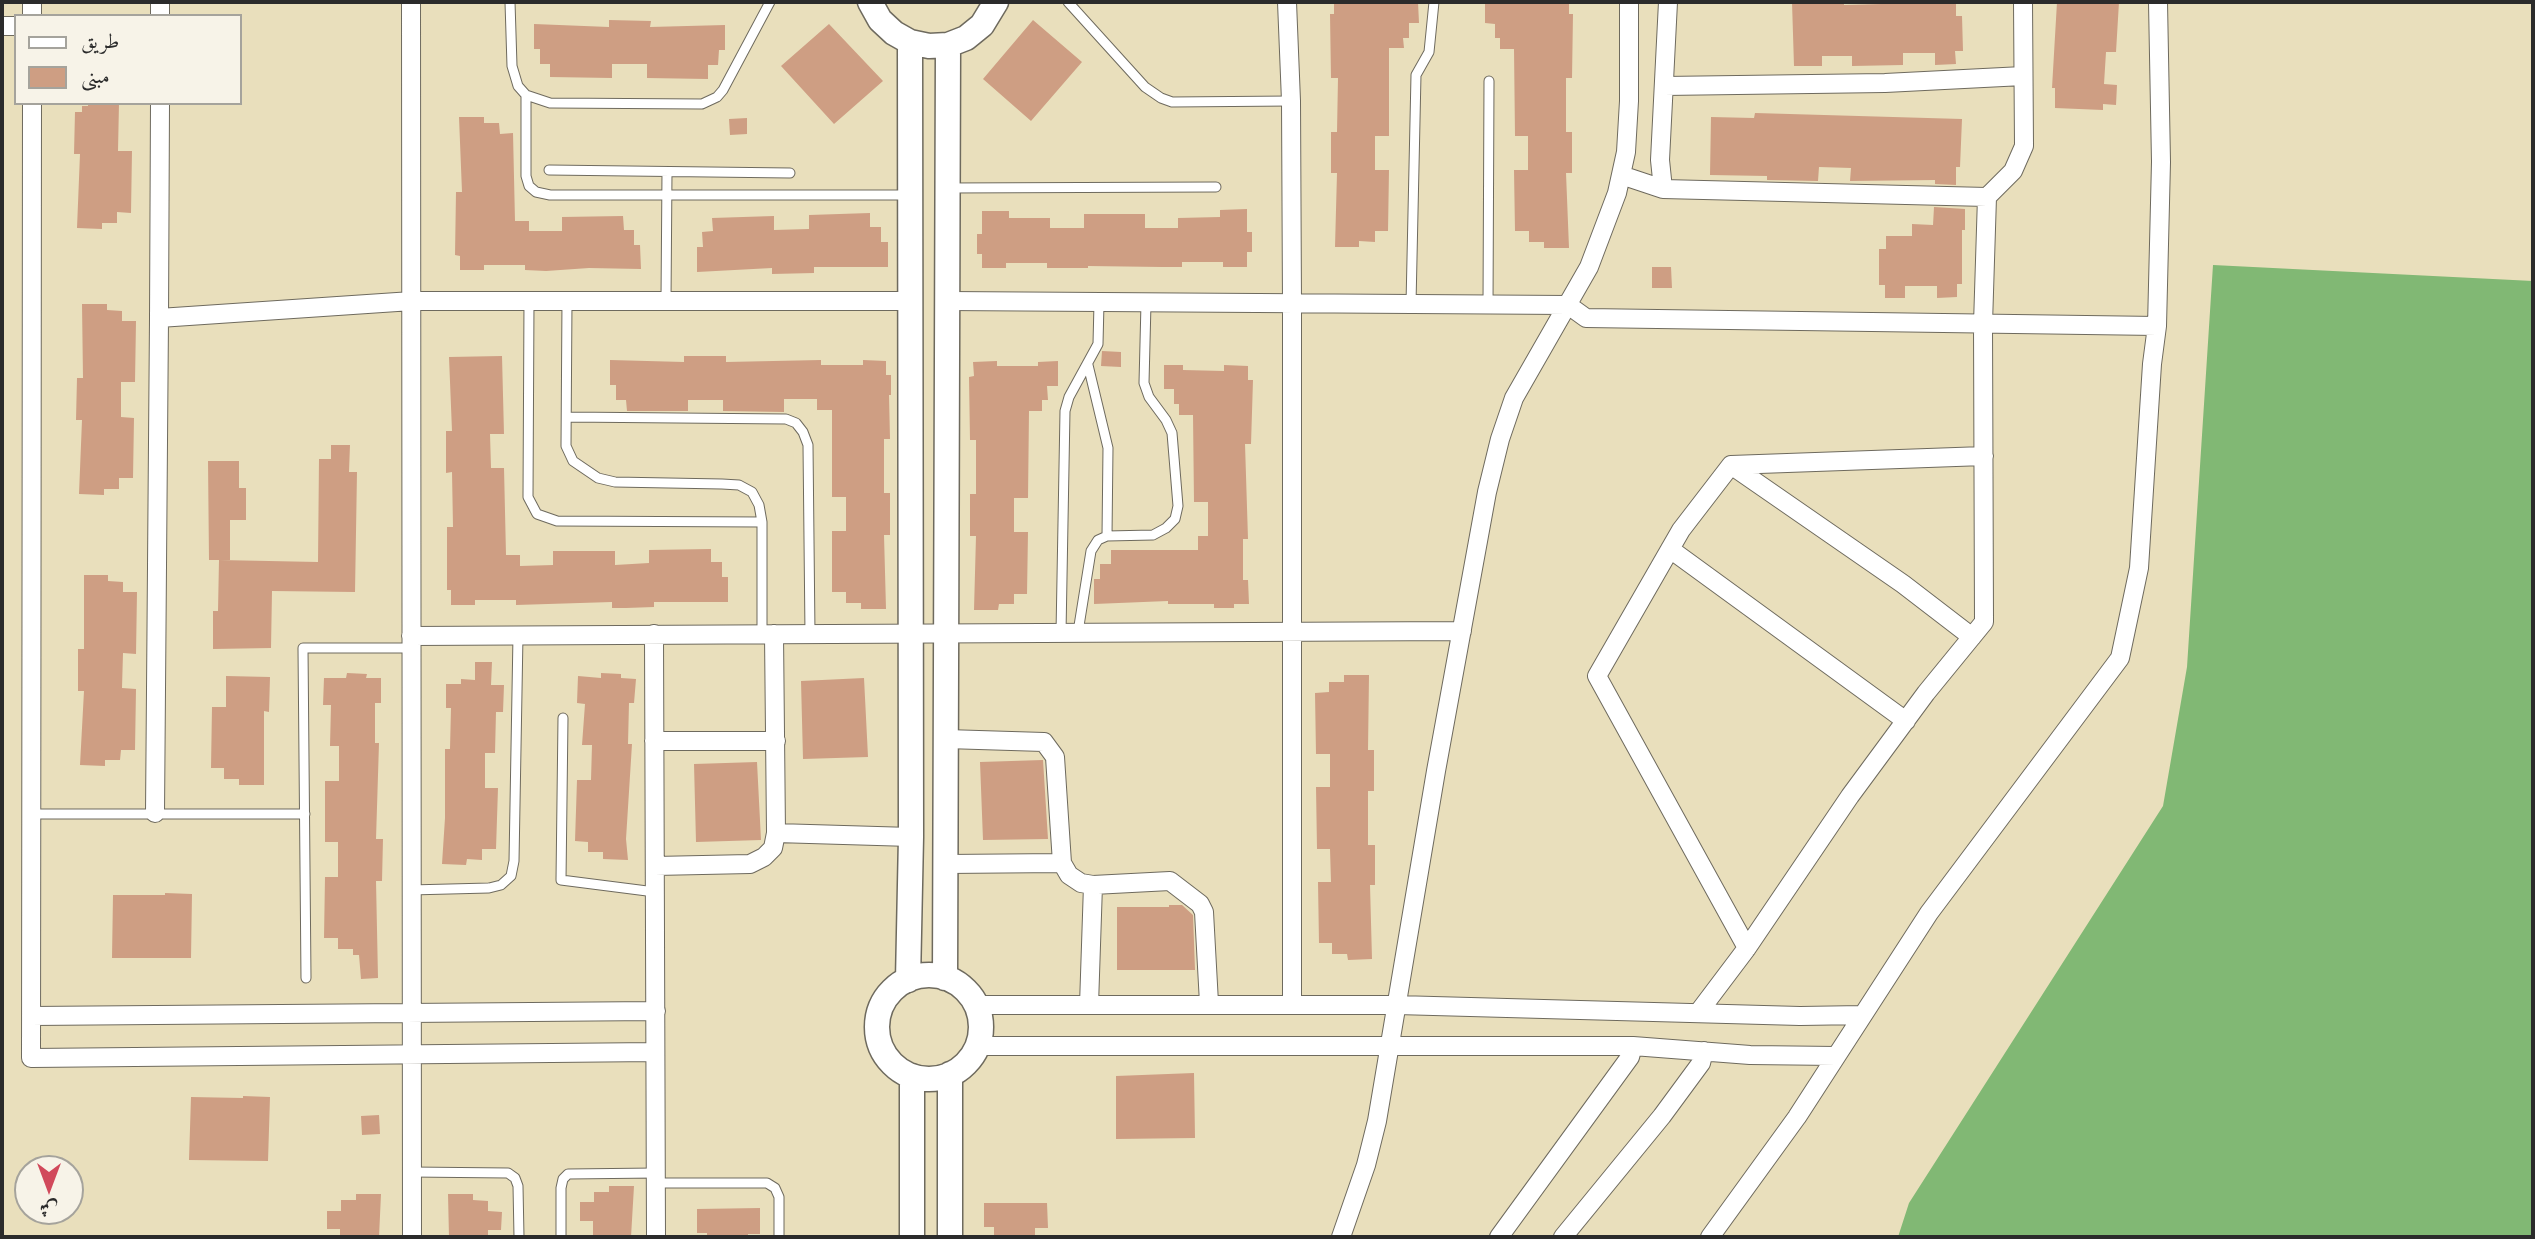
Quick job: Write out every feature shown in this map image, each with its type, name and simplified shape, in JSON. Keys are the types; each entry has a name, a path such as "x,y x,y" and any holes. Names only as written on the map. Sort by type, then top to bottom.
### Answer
{"street":[{"path":"411,2 412,1237"},
{"path":"870,2 880,20 894,33 911,42 929,46 948,45 966,38 982,25 996,2"},
{"path":"1287,2 1291,101 1292,1005"},
{"path":"1341,1237 1366,1165 1377,1122 1487,492 1500,439 1514,398 1589,267 1617,194 1626,152 1629,2"},
{"path":"1663,189 1660,160 1668,2"},
{"path":"1698,1013 1747,948 1850,796 1984,622 1983,324 1987,197 2013,172 2024,146 2023,2"},
{"path":"1710,1237 1797,1117 1929,913 2120,658 2139,568 2152,364 2157,326 2161,162 2158,2"},
{"path":"908,980 911,836 911,42"},
{"path":"945,978 948,45"},
{"path":"1664,86 1885,83 2023,76"},
{"path":"32,105 31,1058 655,1052"},
{"path":"155,813 160,105"},
{"path":"1621,174 1663,189 1987,197"},
{"path":"159,318 412,301 909,301"},
{"path":"946,301 1568,306 1586,318 2157,326"},
{"path":"1731,465 1984,456"},
{"path":"1731,465 1681,530 1597,676 1747,948"},
{"path":"1731,465 1903,584 1972,636"},
{"path":"1670,549 1906,721"},
{"path":"411,642 518,635 1462,631"},
{"path":"655,866 750,864 764,857 773,848 776,834 776,741 768,634"},
{"path":"654,635 656,1237"},
{"path":"946,739 1044,742 1055,757 1062,863 1069,876 1081,883 1093,885 1170,881 1200,904 1204,912 1209,1003"},
{"path":"654,741 776,741"},
{"path":"776,834 911,836"},
{"path":"946,864 1062,863"},
{"path":"1089,1005 1093,885"},
{"path":"929,976 945,978 960,986 979,1012 981,1028 978,1046 969,1061 950,1074 938,1079 919,1079 903,1072 889,1061 880,1045 877,1027 879,1012 898,985 929,976"},
{"path":"975,1005 1209,1003 1863,1014"},
{"path":"31,1016 656,1011"},
{"path":"978,1046 1633,1046 1750,1055 1836,1056"},
{"path":"1499,1237 1630,1057 1633,1046"},
{"path":"1563,1237 1662,1116 1701,1063 1704,1051"},
{"path":"950,1074 950,1237"},
{"path":"912,1076 912,1237"}],"lane":[{"path":"510,2 512,65 518,86 526,95 550,103 702,104 723,90 770,2"},
{"path":"1068,2 1145,86 1161,98 1172,102 1291,101"},
{"path":"1411,305 1416,75 1429,52 1434,2"},
{"path":"1488,306 1489,81"},
{"path":"526,95 526,176 529,186 536,192 550,195 910,195"},
{"path":"549,170 790,173"},
{"path":"666,300 667,172"},
{"path":"947,188 1216,187"},
{"path":"529,301 528,497 537,514 557,521 762,522"},
{"path":"567,301 566,446 573,460 598,478 615,482 739,485 752,492 759,505 762,522 768,634"},
{"path":"1069,633 1065,411 1069,397 1098,344 1100,303"},
{"path":"1069,633 1091,551 1098,540 1107,536 1153,535 1175,519 1178,506 1172,433 1149,397 1144,383 1146,303"},
{"path":"1088,365 1108,448 1107,536"},
{"path":"567,417 786,419 796,423 808,445 810,634"},
{"path":"410,890 489,888 501,885 511,876 514,861 518,635"},
{"path":"306,978 303,648 411,642"},
{"path":"562,718 561,880 655,892"},
{"path":"31,814 305,814"},
{"path":"411,1172 508,1173 515,1178 518,1186 519,1237"},
{"path":"561,1237 561,1188 563,1179 568,1174 767,1183 775,1188 779,1197 779,1237"}],"green space":[{"path":"2213,265 2533,281 2533,1237 1898,1237 1909,1203 2163,806 2187,667"}],"building":[{"path":"1334,2 1418,2 1419,23 1409,23 1409,38 1403,38 1404,48 1389,48 1389,136 1375,136 1375,170 1389,170 1388,231 1375,231 1375,242 1359,241 1359,247 1335,247 1337,173 1331,173 1331,132 1337,132 1338,78 1331,78 1330,14 1334,14"},
{"path":"1485,2 1569,2 1569,14 1573,14 1572,78 1566,78 1566,132 1572,132 1572,173 1566,173 1569,248 1544,248 1544,242 1529,242 1529,231 1515,231 1514,170 1528,170 1528,136 1515,136 1514,49 1500,49 1500,38 1495,38 1495,24 1485,23"},
{"path":"1792,2 1844,2 1844,5 1956,2 1956,16 1962,16 1963,51 1955,51 1956,64 1935,65 1935,53 1903,53 1903,65 1852,66 1852,56 1822,56 1822,66 1794,66"},
{"path":"2057,2 2119,2 2116,52 2106,52 2104,84 2117,85 2116,105 2103,104 2103,110 2055,108 2055,88 2052,88"},
{"path":"609,20 651,21 650,27 725,25 725,50 719,50 718,65 708,65 708,79 647,78 647,64 612,64 612,78 550,77 550,64 540,64 540,49 534,49 534,24 609,27"},
{"path":"1033,20 1082,62 1031,121 983,79"},
{"path":"829,24 883,81 834,124 781,66"},
{"path":"119,105 118,151 132,151 131,213 117,212 117,223 102,223 102,229 77,228 80,154 74,154 75,112 82,112 82,106"},
{"path":"1755,113 1962,119 1960,167 1956,167 1956,185 1935,184 1935,180 1850,181 1851,168 1819,167 1818,181 1767,180 1767,176 1710,175 1711,117 1754,118"},
{"path":"459,117 484,117 484,123 499,123 500,134 513,133 515,221 529,221 529,231 562,231 562,217 623,216 624,230 634,230 634,245 640,245 641,269 546,271 525,270 525,265 484,265 484,270 460,270 460,256 455,255 456,192 462,192"},
{"path":"747,118 747,134 730,135 729,119"},
{"path":"1934,207 1965,209 1965,230 1962,230 1962,284 1957,284 1957,297 1937,298 1937,286 1905,286 1905,298 1885,298 1885,285 1879,285 1879,249 1886,249 1886,236 1912,236 1912,224 1933,225"},
{"path":"1247,209 1247,232 1252,232 1252,252 1247,252 1247,267 1223,267 1223,262 1182,262 1182,267 1047,268 1047,263 1006,263 1006,268 982,268 982,254 977,254 977,234 982,234 982,211 1009,211 1009,218 1050,218 1050,228 1084,228 1084,214 1145,214 1145,228 1178,228 1178,218 1220,217 1220,210"},
{"path":"870,213 870,227 881,227 881,242 888,242 888,267 814,267 814,273 772,274 772,268 697,272 697,247 703,247 702,232 713,231 712,218 774,216 774,230 809,229 809,215"},
{"path":"1652,267 1671,267 1672,288 1652,288"},
{"path":"82,304 107,304 107,310 122,311 122,321 136,321 135,382 121,382 121,417 134,418 133,478 119,478 119,489 104,489 104,495 79,494 82,420 76,420 77,378 83,378"},
{"path":"1102,351 1121,352 1121,367 1101,366"},
{"path":"502,356 504,434 490,434 491,468 504,468 506,555 520,555 520,566 553,565 553,551 615,551 615,565 649,563 649,550 711,549 711,562 722,562 722,577 728,577 728,602 654,602 654,607 626,608 612,608 612,602 516,605 516,600 475,600 475,605 451,605 451,590 447,590 447,527 453,527 452,472 446,473 446,431 452,431 449,357"},
{"path":"684,356 726,356 726,362 821,360 821,365 863,365 863,360 886,361 886,375 891,375 891,395 890,439 884,439 884,493 890,493 890,535 884,535 886,609 861,609 861,603 846,603 846,592 832,592 832,531 846,531 846,497 832,497 832,410 817,410 817,399 784,399 784,412 723,411 723,400 688,400 688,411 627,411 626,400 616,400 616,385 610,385 610,360 684,362"},
{"path":"997,361 997,366 1038,366 1038,362 1058,361 1058,386 1047,386 1048,400 1042,400 1042,411 1029,411 1028,498 1014,498 1014,532 1028,532 1027,594 1014,594 1014,604 999,604 998,610 974,610 976,536 970,536 970,494 976,494 976,440 970,440 969,377 974,376 973,362"},
{"path":"1164,365 1183,365 1183,370 1224,371 1224,365 1248,366 1248,380 1253,380 1251,444 1245,444 1248,539 1243,539 1243,580 1248,580 1249,604 1234,604 1234,608 1214,608 1214,604 1168,604 1168,601 1094,604 1094,579 1100,579 1100,564 1111,564 1111,550 1198,550 1198,536 1208,536 1208,502 1194,502 1193,415 1179,415 1179,404 1174,404 1174,389 1164,389"},
{"path":"331,445 350,445 349,472 357,472 355,592 272,591 271,648 213,649 213,611 218,611 219,560 318,562 319,459 331,459"},
{"path":"208,461 239,461 239,488 246,488 246,520 230,520 230,560 209,560"},
{"path":"84,575 108,575 108,581 123,582 123,592 137,592 136,654 123,653 122,688 136,689 135,750 121,750 120,760 105,760 105,766 80,765 84,691 78,691 78,649 84,649"},
{"path":"475,662 492,662 491,685 504,685 503,712 496,712 495,753 485,753 485,788 498,788 496,849 482,849 482,860 467,859 466,865 442,864 445,749 450,749 451,708 446,708 446,684 461,684 461,679 475,680"},
{"path":"347,673 367,674 366,678 381,678 381,703 375,703 375,743 379,743 376,839 383,839 382,881 376,881 378,978 361,979 359,955 353,955 353,949 338,949 338,938 324,938 325,877 338,877 338,842 325,842 325,781 339,781 339,746 330,746 331,705 323,705 324,678 346,678"},
{"path":"601,673 621,674 621,678 636,679 634,703 629,703 628,744 632,744 626,839 628,860 603,859 603,852 588,852 588,842 575,841 577,780 591,780 592,745 582,745 585,704 577,703 578,676 601,678"},
{"path":"1344,675 1369,675 1368,750 1374,750 1374,791 1368,791 1368,845 1375,845 1375,885 1370,885 1372,959 1348,960 1347,954 1332,954 1332,943 1319,943 1318,882 1331,882 1330,849 1317,849 1316,787 1330,787 1330,754 1316,754 1315,693 1329,692 1329,682 1344,682"},
{"path":"226,676 270,677 269,712 264,711 264,785 239,785 239,779 224,779 224,768 211,768 212,707 226,707"},
{"path":"864,678 868,757 803,759 801,681"},
{"path":"1043,760 1048,839 983,840 980,762"},
{"path":"757,762 761,840 696,842 694,764"},
{"path":"192,894 191,958 112,958 113,895"},
{"path":"1182,905 1193,915 1195,970 1117,970 1117,907"},
{"path":"1194,1073 1195,1138 1116,1139 1116,1076"},
{"path":"191,1097 270,1097 268,1161 189,1160"},
{"path":"379,1115 380,1134 362,1135 361,1116"},
{"path":"609,1186 634,1186 631,1237 593,1237 593,1221 580,1221 580,1202 594,1202 594,1192 609,1192"},
{"path":"356,1194 381,1194 379,1237 340,1237 340,1229 327,1229 327,1211 341,1211 341,1200 356,1200"},
{"path":"448,1194 473,1194 473,1200 488,1201 488,1211 502,1212 501,1230 488,1230 488,1237 449,1237"},
{"path":"984,1203 1047,1203 1048,1228 1035,1228 1035,1237 994,1237 994,1227 984,1227"},
{"path":"760,1208 760,1234 748,1234 748,1237 707,1237 707,1233 697,1233 697,1209"}]}
